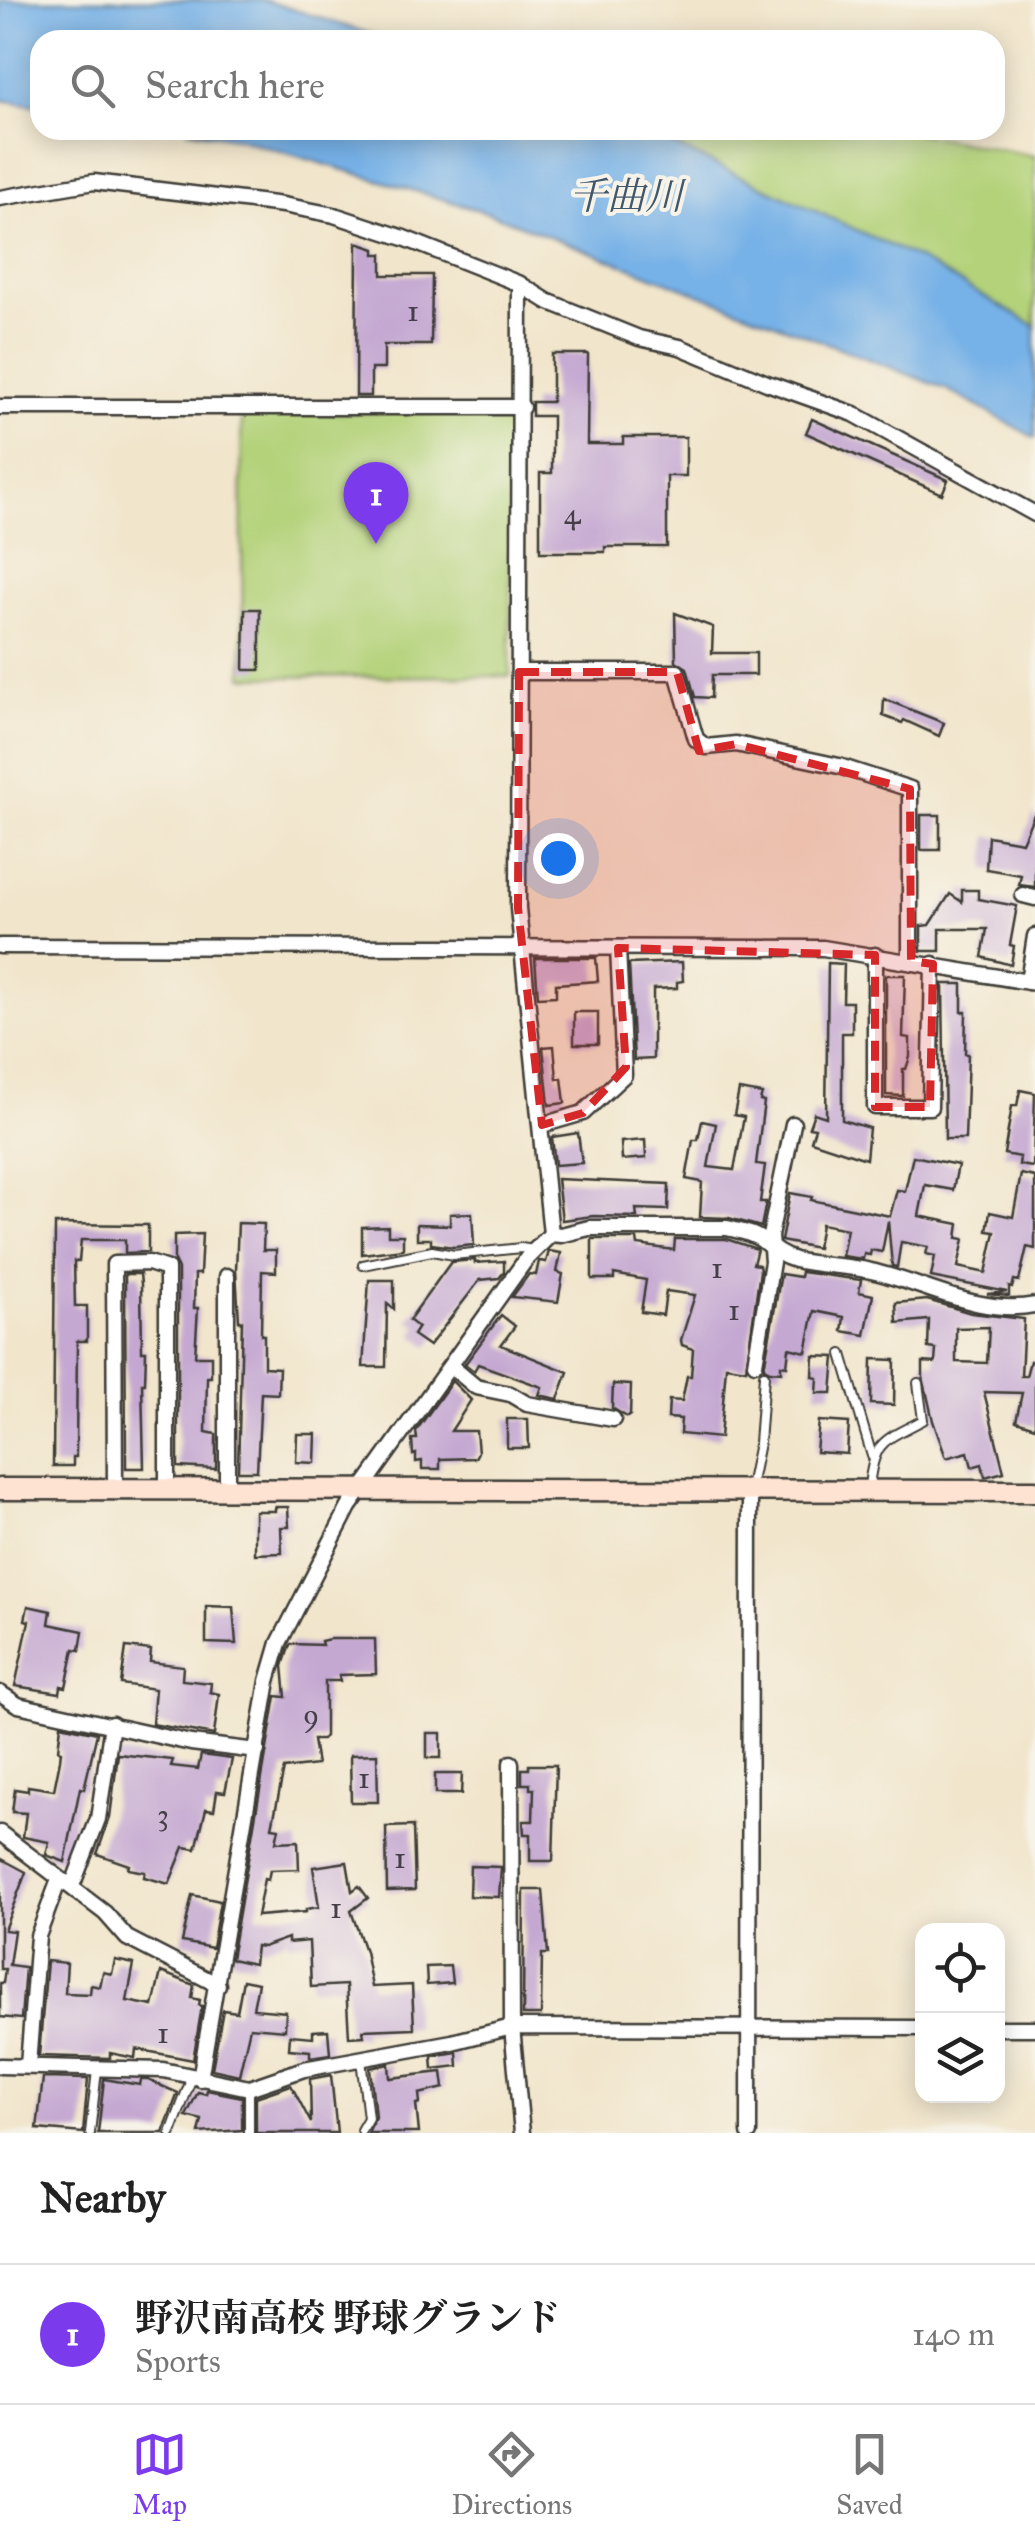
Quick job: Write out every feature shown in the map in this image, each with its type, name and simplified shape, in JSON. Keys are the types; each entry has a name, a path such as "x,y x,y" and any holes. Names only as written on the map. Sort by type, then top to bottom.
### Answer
{"street":[{"path":"0,198 94,182 334,215 520,284 546,301 621,330 680,347 854,414 1035,514"},
{"path":"520,284 520,946 551,1234"},
{"path":"0,407 522,407"},
{"path":"519,672 677,672 700,744 713,748 736,744 839,766 910,789 910,961"},
{"path":"0,946 823,948 1031,983 1035,936"},
{"path":"542,1125 583,1113 624,1075 618,948"},
{"path":"875,956 875,1106 930,1107 933,964"},
{"path":"760,1369 772,1262 770,1236 793,1124"},
{"path":"196,2078 218,1985 279,1643 349,1507 534,1250 551,1234 589,1228 727,1228 762,1240 771,1250 796,1260 841,1264 890,1275 984,1305 1035,1305"},
{"path":"115,1490 114,1264 149,1263 167,1269 167,1491"},
{"path":"227,1276 227,1491"},
{"path":"450,1366 476,1387 510,1394 527,1404 613,1419"},
{"path":"0,1489 1035,1492"},
{"path":"749,2133 750,1491"},
{"path":"0,1693 18,1705 192,1743 257,1751"},
{"path":"28,2064 38,1936 57,1885 74,1881 98,1819 112,1724"},
{"path":"511,1764 512,2027 522,2133"},
{"path":"0,1832 105,1913 127,1938 218,1985"},
{"path":"0,2066 163,2070 249,2088 304,2069 512,2027 915,2028"},
{"path":"1005,2028 1035,2028"}],"lane":[{"path":"363,1265 432,1251 454,1254 534,1250"},
{"path":"842,1354 872,1456 869,1491"},
{"path":"750,1491 759,1443 760,1369"},
{"path":"872,1456 883,1442 924,1420 918,1383"},
{"path":"361,2059 368,2118 361,2130"},
{"path":"90,2133 97,2070"},
{"path":"171,2133 196,2078"},
{"path":"249,2088 249,2133"}],"highlighted area":[{"path":"519,672 677,672 699,751 736,744 910,789 911,961 933,964 930,1107 875,1107 875,955 618,948 626,1067 583,1113 542,1125 518,908"}],"green space":[{"path":"663,140 953,140 1035,156 1035,326 917,258"},
{"path":"511,412 510,676 243,677 241,413"}],"water":[{"path":"0,0 264,0 358,30 30,30 30,104 0,100"},
{"name":"千曲川","path":"243,140 663,140 917,258 1035,326 1035,438 946,389 489,213"}],"building":[{"path":"357,243 382,254 382,275 432,275 431,345 384,345 384,369 371,369 371,396 356,396"},
{"path":"552,354 588,354 587,444 623,444 623,437 686,437 686,476 667,476 667,547 540,552 540,473 552,473 552,416 532,416 532,402 552,402"},
{"path":"812,419 948,480 942,494 806,433"},
{"path":"245,609 260,609 260,670 244,670"},
{"path":"675,613 713,627 712,653 756,653 756,675 712,675 711,698 695,697 687,668 676,661"},
{"path":"884,699 944,723 939,736 904,720 902,723 883,716"},
{"path":"1035,812 1035,887 1019,885 1021,875 986,869 988,836 1022,842"},
{"path":"921,815 940,815 940,850 921,850"},
{"path":"962,890 978,890 978,899 1017,906 1010,945 1014,946 1011,965 982,957 987,929 940,929 940,951 921,951 921,926 930,925 950,894 962,902"},
{"path":"535,958 596,958 598,981 556,984 556,996 538,997"},
{"path":"682,962 683,981 677,982 677,988 653,989 653,1059 634,1060 629,964"},
{"path":"828,963 844,964 843,1002 852,1002 852,1033 842,1033 842,1120 869,1128 866,1159 811,1141 815,1128 809,1127 814,1113 826,1117"},
{"path":"886,975 905,975 903,1037 910,1038 910,1057 903,1069 903,1096 886,1095"},
{"path":"943,984 962,984 962,1012 966,1012 965,1139 945,1139"},
{"path":"574,1012 598,1012 598,1044 574,1044"},
{"path":"554,1046 557,1079 562,1078 565,1103 549,1105 543,1047"},
{"path":"739,1090 762,1094 760,1101 764,1102 756,1164 765,1165 760,1202 766,1202 761,1227 729,1218 700,1217 702,1182 686,1179 693,1140 698,1140 702,1121 716,1124 708,1167 734,1170 744,1117 734,1115"},
{"path":"1020,1090 1035,1093 1033,1167 1019,1165 1020,1157 1004,1154 1012,1106 1017,1106"},
{"path":"578,1133 582,1163 555,1165 552,1137"},
{"path":"645,1140 646,1158 622,1160 621,1142"},
{"path":"913,1156 958,1165 953,1190 925,1185 919,1216 959,1224 957,1238 964,1239 958,1267 986,1273 995,1232 987,1231 990,1212 1013,1217 1021,1174 1035,1177 1035,1249 1027,1247 1019,1281 1014,1280 1012,1288 1009,1287 1009,1296 987,1294 1007,1292 931,1277 935,1256 926,1254 928,1247 901,1242 897,1267 892,1266 888,1221 882,1252 871,1250 863,1259 842,1256 847,1229 821,1224 817,1248 781,1241 790,1193 890,1216 897,1190 905,1191"},
{"path":"557,1179 669,1184 668,1210 636,1209 637,1217 562,1220"},
{"path":"472,1213 474,1245 454,1247 417,1239 417,1224 450,1225 450,1214"},
{"path":"238,1223 264,1224 263,1250 276,1250 276,1272 262,1271 261,1335 264,1367 279,1368 278,1394 261,1393 257,1471 238,1471 242,1321 236,1270"},
{"path":"55,1224 148,1225 148,1252 125,1253 125,1240 81,1240 79,1261 74,1261 75,1306 87,1306 87,1341 77,1341 73,1466 53,1466"},
{"path":"388,1226 388,1235 403,1235 403,1249 362,1254 362,1227"},
{"path":"202,1234 200,1274 195,1274 195,1356 211,1356 206,1432 216,1434 216,1469 178,1467 178,1269 174,1261 174,1235"},
{"path":"592,1239 637,1239 638,1245 674,1250 675,1239 726,1239 757,1249 753,1264 759,1265 760,1271 746,1369 726,1366 720,1438 680,1434 681,1419 668,1418 669,1400 682,1401 687,1376 691,1376 693,1349 682,1345 681,1340 695,1295 666,1291 663,1315 641,1312 646,1280 614,1274 614,1279 592,1279"},
{"path":"549,1251 561,1253 557,1272 563,1274 558,1302 512,1297 529,1274 536,1275 539,1261 546,1262"},
{"path":"504,1261 504,1272 499,1278 480,1280 429,1346 413,1335 418,1327 409,1320 451,1262"},
{"path":"801,1272 861,1280 859,1292 873,1295 865,1335 842,1331 844,1317 814,1311 806,1352 789,1348 787,1366 781,1365 781,1372 770,1371 764,1368 781,1274 800,1277"},
{"path":"125,1274 140,1274 141,1284 142,1351 146,1351 142,1383 144,1468 126,1468"},
{"path":"369,1280 394,1280 394,1309 387,1304 386,1367 363,1367"},
{"path":"927,1300 971,1313 1024,1319 1021,1376 1026,1376 1030,1361 1035,1362 1035,1427 1016,1421 1022,1393 984,1392 1004,1472 985,1477 982,1464 972,1467 968,1452 946,1458 923,1377 923,1362 935,1363 936,1349 928,1348 929,1320 897,1323 896,1303","holes":["989,1327 987,1363 956,1362 956,1328"]},
{"path":"501,1315 515,1326 501,1345 568,1372 558,1399 539,1395 542,1387 478,1364 474,1371 465,1364"},
{"path":"814,1356 835,1357 832,1393 817,1393"},
{"path":"872,1359 895,1360 894,1405 871,1404"},
{"path":"452,1381 471,1400 451,1431 476,1431 478,1452 475,1458 440,1459 440,1469 422,1469 422,1461 416,1462 416,1454 413,1455 412,1439 417,1439 416,1431"},
{"path":"613,1384 631,1385 627,1417 612,1408"},
{"path":"507,1419 528,1419 529,1448 507,1448"},
{"path":"819,1421 849,1423 847,1454 816,1452"},
{"path":"297,1434 316,1434 315,1463 296,1462"},
{"path":"275,1507 288,1507 289,1527 281,1527 282,1553 255,1554 255,1511 275,1511"},
{"path":"28,1606 51,1611 49,1624 83,1631 80,1650 74,1649 66,1687 61,1686 60,1693 15,1686 29,1621 25,1620"},
{"path":"206,1606 233,1607 236,1644 206,1643"},
{"path":"375,1639 376,1674 339,1675 340,1681 325,1681 325,1736 313,1740 317,1765 284,1769 272,1827 279,1828 276,1842 298,1841 299,1869 270,1870 268,1880 264,1879 257,1916 306,1912 319,1907 313,1867 347,1862 352,1891 359,1886 368,1898 351,1911 372,1987 412,1985 414,2028 363,2030 364,2036 349,2037 346,1985 311,1987 309,1941 288,1943 288,1938 256,1946 254,1964 231,1959 276,1696 286,1697 283,1666 291,1644 322,1645 321,1641"},
{"path":"126,1647 151,1650 150,1662 183,1666 182,1680 211,1683 210,1692 219,1694 214,1735 152,1724 155,1689 121,1684"},
{"path":"61,1725 97,1733 84,1789 80,1788 65,1862 46,1855 49,1842 23,1837 26,1813 12,1812 15,1789 28,1791 28,1786 54,1790"},
{"path":"427,1733 441,1733 441,1758 427,1758"},
{"path":"118,1754 173,1760 171,1766 198,1769 201,1755 232,1759 225,1792 217,1791 214,1810 206,1809 196,1849 184,1847 169,1884 144,1877 145,1872 128,1869 129,1865 97,1854 110,1817"},
{"path":"377,1754 378,1802 351,1802 350,1755"},
{"path":"529,1765 556,1765 553,1861 530,1861 530,1834 524,1834 523,1821 533,1821 534,1789 530,1789 530,1784 522,1784 522,1769 529,1769"},
{"path":"435,1774 462,1774 461,1794 435,1794"},
{"path":"413,1826 415,1890 387,1891 386,1827"},
{"path":"0,1858 26,1872 4,1930 14,1931 9,1965 25,1967 21,2019 0,2017 0,1983 5,1969 0,1969"},
{"path":"470,1866 501,1867 499,1897 469,1896"},
{"path":"524,1890 543,1890 548,1954 542,1954 541,2015 523,2015"},
{"path":"192,1895 220,1901 212,1948 182,1942"},
{"path":"115,1960 134,1964 127,2001 153,2006 161,1972 194,1985 192,1998 200,2000 202,2006 193,2060 136,2049 135,2058 110,2053 110,2058 39,2056 47,1961 67,1963 65,1993 90,1994 91,1985 100,1987 103,1972 112,1974"},
{"path":"450,1966 452,1983 427,1985 426,1967"},
{"path":"243,1980 258,1983 253,2009 286,2012 285,2030 250,2027 239,2075 212,2069 223,2010 237,2012"},
{"path":"328,2030 330,2054 310,2057 310,2051 289,2049 290,2035 313,2037 313,2031"},
{"path":"457,2052 458,2066 433,2069 432,2056"},
{"path":"389,2064 390,2078 442,2072 444,2088 419,2094 419,2133 368,2133 375,2117 370,2068"},
{"path":"331,2075 337,2133 256,2133 256,2097 291,2085 311,2123 310,2079"},
{"path":"43,2078 88,2079 83,2133 37,2129"},
{"path":"104,2079 140,2085 141,2080 148,2080 178,2093 163,2133 98,2133"},
{"path":"207,2090 242,2097 242,2130 199,2133 202,2120 186,2116 198,2092 206,2094"}],"place":[{"name":"野沢南高校 野球グランド","path":"376,544"}]}
